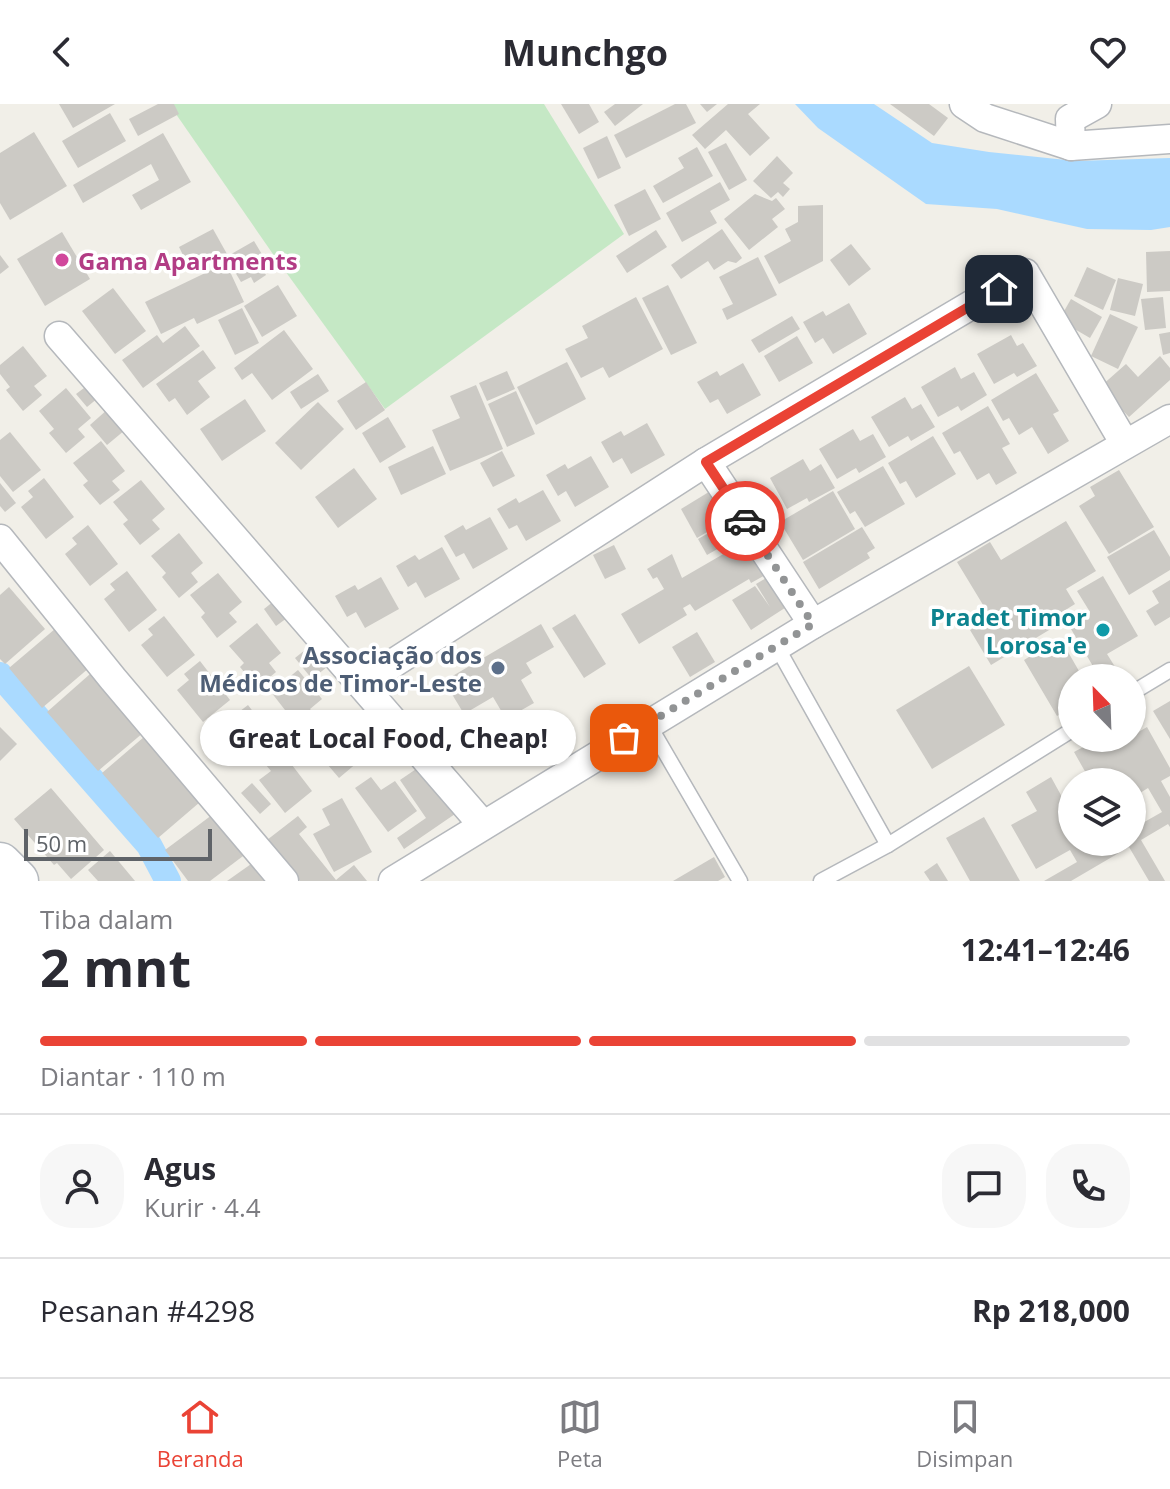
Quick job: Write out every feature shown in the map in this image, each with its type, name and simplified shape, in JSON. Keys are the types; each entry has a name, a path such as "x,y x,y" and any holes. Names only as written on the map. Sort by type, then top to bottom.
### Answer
{"main road":[{"path":"0,864 17,881"}],"street":[{"path":"964,104 985,118 1071,146 1170,139"},
{"path":"1071,146 1070,119 1097,104"},
{"path":"361,684 706,462 1025,273 1125,444"},
{"path":"59,336 483,825"},
{"path":"393,881 813,624 1170,419"},
{"path":"706,462 813,624"},
{"path":"0,539 113,679 284,881"}],"lane":[{"path":"777,647 888,845"},
{"path":"1146,685 1170,670"},
{"path":"648,723 740,881"},
{"path":"821,881 888,845 1058,739"}],"green space":[{"path":"169,104 544,104 624,234 385,409"}],"water":[{"path":"795,104 874,104 932,143 989,152 1076,161 1170,158 1170,227 1151,230 1087,229 997,209 926,204 818,128"}],"building":[{"path":"59,104 115,104 73,128"},
{"path":"158,104 174,104 179,114 138,136 129,119"},
{"path":"561,104 589,104 599,122 579,134"},
{"path":"615,104 643,104 615,126 604,112"},
{"path":"675,104 686,104 696,123 626,158 614,135"},
{"path":"700,104 717,104 707,112"},
{"path":"728,104 760,104 748,114 770,138 750,156 726,130 705,149 692,135"},
{"path":"890,104 929,104 948,118 934,136"},
{"path":"110,113 126,141 78,168 62,141"},
{"path":"34,132 67,186 10,220 0,203 0,153"},
{"path":"163,133 191,182 141,210 132,195 159,180 151,164 83,203 73,185"},
{"path":"607,136 621,168 598,179 583,148"},
{"path":"726,143 747,180 729,190 708,152"},
{"path":"697,147 713,176 663,203 653,186 684,168 678,158"},
{"path":"777,156 793,173 783,183 790,189 783,197 778,192 771,198 753,181"},
{"path":"720,182 730,200 710,211 717,223 682,242 666,213"},
{"path":"645,189 661,219 629,236 614,205"},
{"path":"755,194 772,201 776,198 785,209 772,219 778,227 749,250 724,219"},
{"path":"823,205 823,261 779,284 764,256 791,241 785,229 798,222 798,206"},
{"path":"213,229 227,254 192,273 179,247"},
{"path":"722,229 742,258 736,263 728,261 714,270 708,261 681,279 671,265"},
{"path":"656,230 667,247 627,273 616,256"},
{"path":"62,232 90,279 45,306 17,259"},
{"path":"254,241 269,266 263,269 266,275 254,283 251,277 241,282 226,257"},
{"path":"851,244 871,269 849,286 830,260"},
{"path":"1170,251 1170,291 1147,292 1146,252"},
{"path":"0,255 9,267 0,274"},
{"path":"758,257 777,295 727,320 722,309 733,304 719,277"},
{"path":"226,263 244,302 197,324 194,318 161,334 145,302"},
{"path":"1087,267 1116,280 1103,310 1074,296"},
{"path":"1118,278 1143,284 1135,316 1110,310"},
{"path":"278,285 297,316 262,337 244,306"},
{"path":"668,285 697,343 671,355 642,298"},
{"path":"113,288 146,331 115,354 82,311"},
{"path":"636,297 663,349 609,378 603,367 581,378 565,349 588,338 582,326"},
{"path":"1163,297 1166,328 1145,330 1141,299"},
{"path":"1071,299 1102,317 1090,338 1059,320"},
{"path":"849,303 867,334 833,354 823,338 815,343 803,322 823,311 826,316"},
{"path":"242,308 259,343 235,355 218,320"},
{"path":"1110,314 1138,327 1118,369 1091,356"},
{"path":"792,316 800,329 759,353 751,340"},
{"path":"185,326 200,346 143,388 122,360 157,335 163,343"},
{"path":"284,330 313,369 272,400 252,373 242,380 234,368"},
{"path":"1170,332 1170,353 1163,355 1159,334"},
{"path":"1011,335 1017,346 1023,343 1037,366 1017,377 1014,373 994,384 977,354"},
{"path":"797,336 813,363 779,382 764,356"},
{"path":"23,346 47,376 34,386 42,395 23,411 6,390 10,387 0,374 0,365"},
{"path":"203,350 216,368 198,381 210,397 187,415 175,398 169,402 156,384"},
{"path":"1160,356 1170,368 1170,380 1129,417 1100,387 1126,364 1138,377"},
{"path":"567,362 586,399 536,425 517,387"},
{"path":"743,363 761,395 727,414 718,399 710,403 697,382 717,371 720,376"},
{"path":"955,367 961,379 974,372 987,395 961,411 958,406 938,417 921,387"},
{"path":"507,371 515,389 487,401 479,383"},
{"path":"1036,373 1059,411 1053,414 1069,441 1048,454 1032,427 1019,435 1009,418 1003,421 991,400"},
{"path":"318,374 329,391 301,409 290,392"},
{"path":"366,382 385,410 356,430 337,401"},
{"path":"88,385 98,398 87,407 76,394"},
{"path":"476,385 503,449 450,471 432,430 460,418 450,396"},
{"path":"66,388 91,418 78,429 85,437 66,453 49,433 54,429 39,411"},
{"path":"516,391 535,434 507,447 488,404"},
{"path":"905,397 912,409 921,404 935,427 911,441 908,436 889,447 871,417"},
{"path":"245,399 266,431 222,461 200,429"},
{"path":"318,402 344,429 301,470 275,443"},
{"path":"988,406 1010,444 1002,448 1017,473 996,485 989,473 977,480 960,451 954,454 942,433"},
{"path":"108,409 125,430 107,445 90,425"},
{"path":"388,417 406,447 380,463 362,433"},
{"path":"647,423 665,455 631,474 622,458 613,463 601,442 621,431 624,436"},
{"path":"853,429 860,441 873,434 886,457 859,473 856,468 837,479 819,449"},
{"path":"10,432 41,470 13,492 0,476 0,440"},
{"path":"933,436 956,474 916,498 906,481 900,484 888,463"},
{"path":"101,441 125,471 112,481 120,490 100,505 83,485 88,481 73,463"},
{"path":"433,446 446,474 401,495 388,467"},
{"path":"502,451 515,476 493,487 480,463"},
{"path":"591,456 609,487 575,507 566,491 558,496 546,475 565,464 568,469"},
{"path":"803,459 810,471 821,464 835,488 809,502 807,498 787,509 770,478"},
{"path":"883,466 905,504 865,527 855,511 850,514 837,492"},
{"path":"354,468 377,499 338,528 315,497"},
{"path":"1119,470 1154,527 1109,554 1079,506 1095,496 1090,487"},
{"path":"44,478 74,517 46,539 21,507 33,497 28,491"},
{"path":"141,480 165,509 152,520 160,529 140,545 123,524 128,520 113,502"},
{"path":"0,483 16,503 5,512 0,506"},
{"path":"717,487 734,516 697,538 681,509"},
{"path":"543,490 561,521 526,541 517,525 509,529 497,509 516,498 519,503"},
{"path":"833,491 855,529 803,560 780,522"},
{"path":"490,517 508,549 473,569 464,553 456,557 444,536 463,525 466,530"},
{"path":"735,518 745,533 707,555 698,539"},
{"path":"1066,521 1096,571 1066,589 1075,604 1059,614 1064,621 991,665 970,630 991,618 957,562 990,542 1001,560"},
{"path":"88,525 118,564 90,586 65,554 77,544 72,538"},
{"path":"862,527 875,548 867,553 870,558 819,589 803,562"},
{"path":"1154,530 1170,557 1170,570 1129,595 1107,557"},
{"path":"179,533 203,563 191,573 198,582 179,598 162,577 166,573 151,556"},
{"path":"749,534 771,572 751,583 749,579 695,611 690,604 683,608 687,615 639,644 621,614 664,589 657,577 653,579 647,569 672,554 682,578 732,549 729,545"},
{"path":"614,545 626,569 605,579 593,555"},
{"path":"442,547 460,579 425,598 416,582 408,587 396,566 415,555 419,560"},
{"path":"127,571 157,610 129,632 104,599 115,590 110,584"},
{"path":"218,573 242,602 229,613 237,622 217,638 201,617 205,613 190,595"},
{"path":"773,574 791,604 751,630 732,600 755,586 770,607 756,584"},
{"name":"Pradet Timor Lorosa'e","path":"1103,576 1138,636 1107,654 1113,664 1092,664 1068,624 1090,612 1077,591"},
{"path":"381,577 399,609 365,628 356,612 347,617 335,596 355,585 358,590"},
{"path":"1170,580 1170,617 1155,626 1146,611 1159,603 1152,591"},
{"path":"9,587 45,629 5,664 0,659 0,595"},
{"path":"274,601 287,618 276,626 264,609"},
{"path":"575,614 606,664 584,678 552,628"},
{"path":"164,616 195,655 167,677 141,645 153,635 148,629"},
{"path":"62,623 96,662 42,708 9,668"},
{"path":"257,623 281,653 269,663 276,672 257,688 240,667 244,663 229,646"},
{"name":"Associação dos Médicos de Timor-Leste","path":"541,624 554,647 526,663 532,673 521,680 534,703 506,719 493,697 464,714 444,681"},
{"path":"697,632 715,662 690,677 672,647"},
{"path":"1060,638 1075,664 1058,664 1058,715 1057,716 1024,660"},
{"path":"310,646 327,667 312,679 295,658"},
{"path":"200,661 230,700 203,722 177,690 189,680 184,674"},
{"path":"969,666 1005,725 932,769 896,710"},
{"path":"98,667 150,727 98,771 47,712"},
{"path":"298,670 322,699 310,709 317,718 298,734 281,714 285,710 271,692"},
{"path":"1170,701 1170,739 1153,711"},
{"path":"248,705 278,744 250,766 225,734 236,724 231,718"},
{"path":"339,713 363,743 351,754 358,762 339,778 322,758 326,754 312,736"},
{"path":"0,727 17,744 0,761"},
{"path":"1146,728 1170,768 1170,776 1161,781 1170,797 1170,827 1168,824 1146,837 1146,821 1162,812 1146,789 1146,768 1083,768 1074,752 1146,752"},
{"path":"144,737 200,802 158,838 102,773"},
{"path":"282,752 312,791 285,813 259,780 271,771 266,765"},
{"path":"422,765 455,814 404,849 397,838 426,818 400,780"},
{"path":"371,777 381,790 395,781 417,811 388,832 355,788"},
{"path":"1051,777 1058,790 1059,856 1036,869 1011,825 1037,811 1026,792"},
{"path":"252,783 271,804 260,814 241,793"},
{"path":"51,788 104,850 71,879 57,863 54,865 14,819"},
{"path":"342,798 372,852 334,872 313,834 330,825 322,809"},
{"path":"220,809 251,850 210,881 188,881 165,850"},
{"path":"298,816 307,827 299,834 336,880 354,865 367,881 300,881 267,840"},
{"path":"984,817 1020,881 970,881 946,838"},
{"path":"1146,849 1165,881 1149,881 1134,856 1146,856"},
{"path":"110,851 135,881 98,881 88,870"},
{"path":"1074,856 1114,856 1071,881 1044,881 1077,862"},
{"path":"714,857 725,877 718,881 673,881"},
{"path":"258,859 274,881 227,881"},
{"path":"937,863 948,881 930,881 924,872"}],"waterway":[{"path":"0,675 149,845 168,881"}],"way so far":[{"path":"624,738 813,624 745,521"}],"place":[{"name":"Gama Apartments","path":"62,260"},
{"name":"Pradet Timor Lorosa'e","path":"1103,630"},
{"name":"Associação dos Médicos de Timor-Leste","path":"498,668"},
{"name":"Great Local Food, Cheap!","path":"624,738"}],"route":[{"path":"745,521 706,462 999,289"}]}
